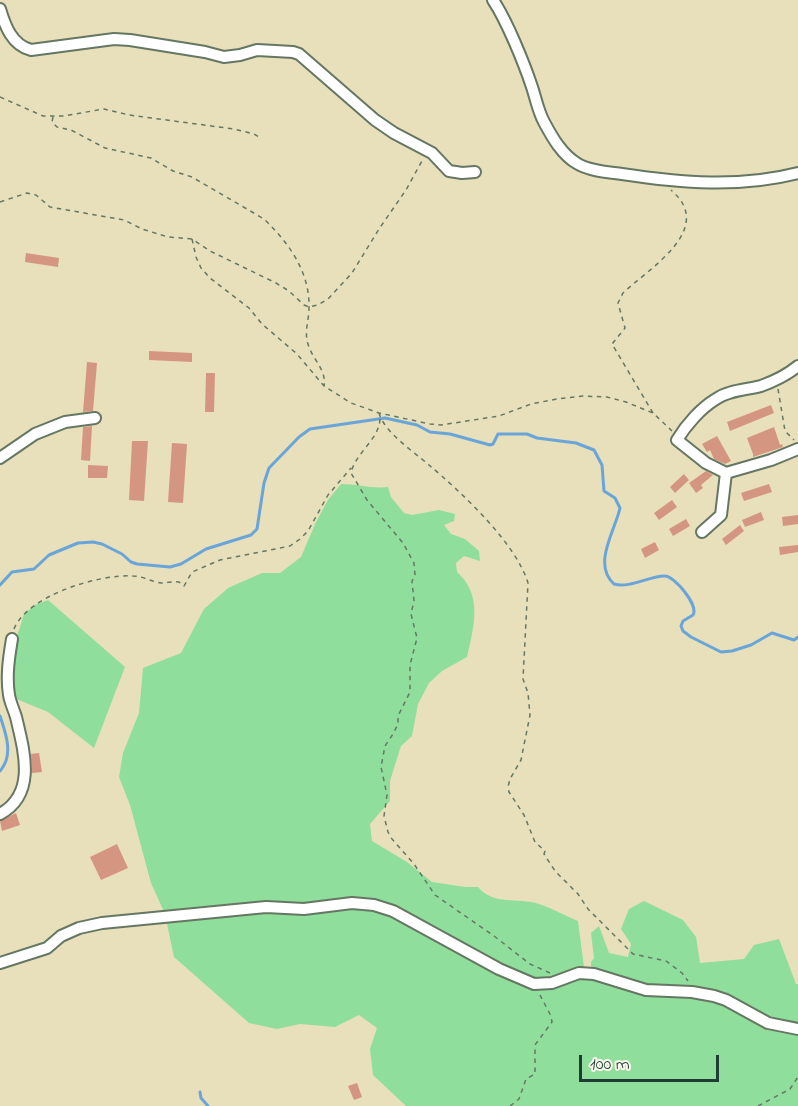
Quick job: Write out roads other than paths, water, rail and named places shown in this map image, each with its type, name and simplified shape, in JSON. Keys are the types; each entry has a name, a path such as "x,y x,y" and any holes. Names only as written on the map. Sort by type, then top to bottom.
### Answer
{"street":[{"path":"493,0 520,58 543,120 555,141 568,157 580,165 595,170 646,178 698,183 740,183 798,173"},
{"path":"0,9 14,40 31,50 114,39 205,52 224,57 240,56 257,50 299,54 385,128 428,150 449,171 475,172"},
{"path":"798,366 785,376 716,398 677,440 706,463 726,473 771,460 798,449"},
{"path":"0,458 35,434 65,422 95,418"},
{"path":"702,532 721,515 726,473"},
{"path":"0,814 12,807 20,797 25,767 16,716 9,696 8,675 12,639"},
{"path":"0,963 47,948 61,936 79,928 102,923 134,918 256,908 304,909 365,903 393,911 499,969 528,982 540,985 585,972 646,990 695,992 726,1000 768,1023 798,1029"}],"waterway":[{"path":"0,585 12,572 34,569 49,555 78,543 102,544 137,564 170,567 181,564 206,549 251,535 257,529 264,483 269,468 299,437 310,429 385,418 417,425 430,432 450,434 490,445 493,444 498,434 527,434 537,438 576,443 594,450 602,465 604,491 615,498 620,508 605,557 605,567 614,584 626,585 660,576 669,577 685,592 694,610 693,615 683,621 681,626 683,631 721,652 751,645 772,633 794,640 798,637"},
{"path":"0,716 8,744 7,758 0,771"},
{"path":"200,1092 201,1098 208,1106"}]}
